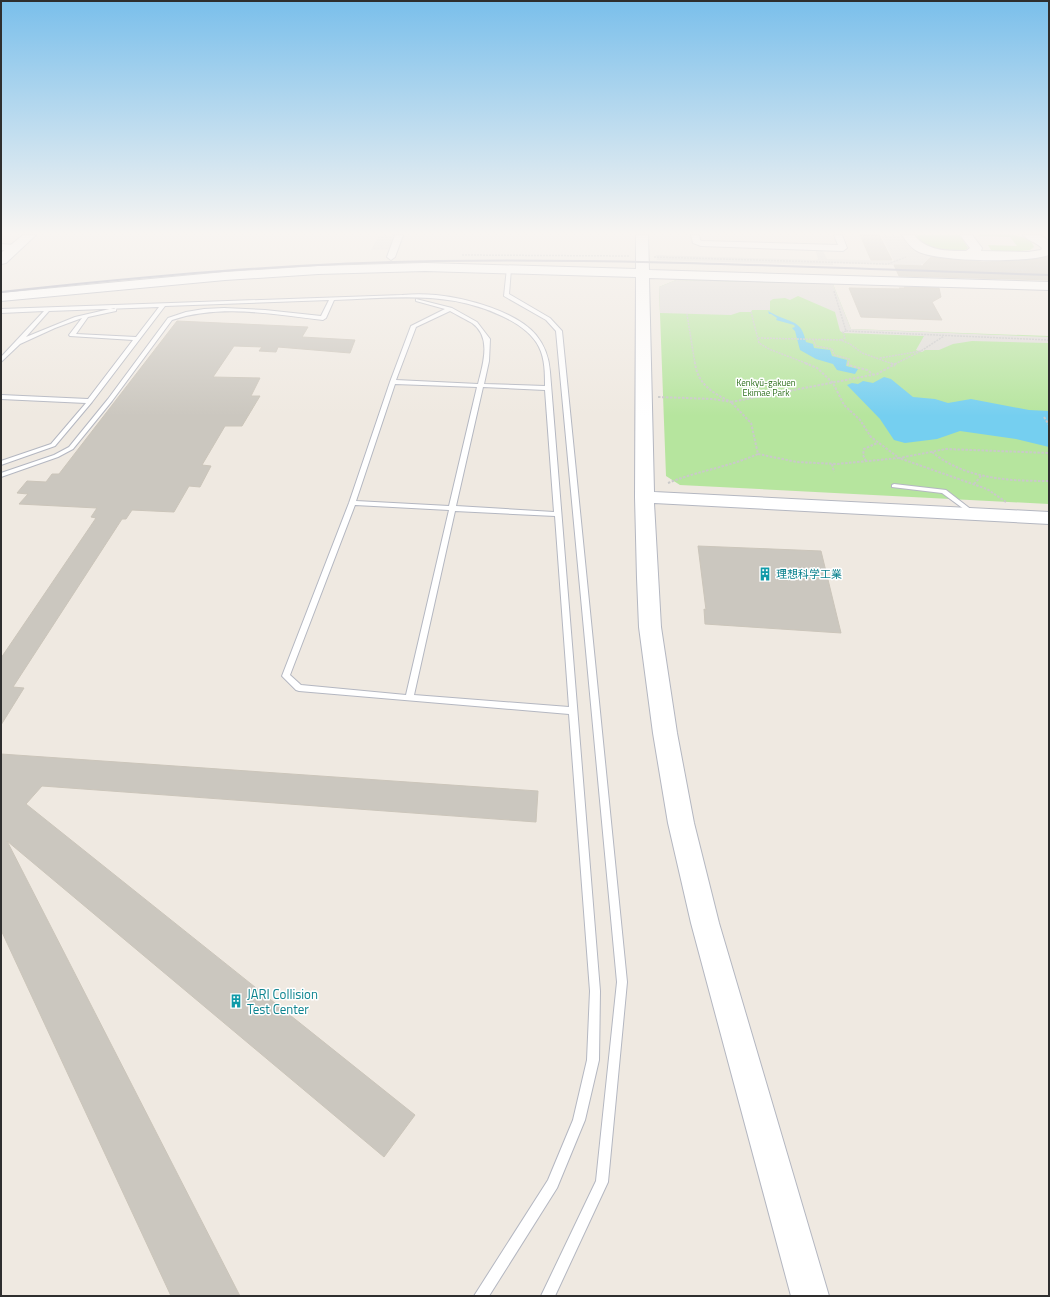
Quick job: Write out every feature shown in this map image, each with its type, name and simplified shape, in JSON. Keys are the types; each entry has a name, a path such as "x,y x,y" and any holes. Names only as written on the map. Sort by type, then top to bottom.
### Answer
{"street":[{"path":"1,297 16,296"},
{"path":"643,296 644,497 650,627 665,733 681,823 705,923 810,1296"},
{"path":"644,497 1049,518"}],"lane":[{"path":"402,296 450,309 475,323 487,339 486,361 481,386 410,698"},
{"path":"1,311 333,298 441,296 505,315 523,326 535,336 546,356 548,366 548,388 572,711 595,991 593,1060 579,1120 553,1184 481,1296"},
{"path":"507,296 548,319 559,331 622,982 602,1182 548,1296"},
{"path":"1,475 56,456 71,448 110,400 170,319 196,310 268,312 322,318 333,298"},
{"path":"18,343 44,330 87,316 163,304"},
{"path":"1,463 53,445 90,401 163,304"},
{"path":"1,360 48,309"},
{"path":"450,309 414,326 393,382 352,503 286,676 299,688 572,711"},
{"path":"87,316 72,335 137,339"},
{"path":"393,382 548,388"},
{"path":"1,397 90,401"},
{"path":"894,486 944,491 974,514"},
{"path":"352,503 454,510 558,514"}],"path":[{"path":"835,296 846,331 843,332 845,338 841,340"},
{"path":"751,312 759,342 769,349 818,368 833,383 844,405 860,420 865,430 877,443 899,458 974,484 987,490 1009,505"},
{"path":"687,314 696,374 711,392 731,402 751,423 758,454"},
{"path":"846,331 1049,340"},
{"path":"658,397 713,399 731,402 874,375 895,366 945,335"},
{"path":"758,338 841,340 851,342 858,350 865,354 880,358 895,366"},
{"path":"813,339 816,346 832,349 834,355 849,359 848,365 867,370 874,375"},
{"path":"880,358 921,351"},
{"path":"1044,416 1049,425"},
{"path":"866,461 863,455 864,450 877,443"},
{"path":"668,483 690,474 742,461 758,454 797,462 832,464 899,458 946,449 1049,453"},
{"path":"932,452 937,458 957,468 982,475 1018,481 1049,480"},
{"path":"832,464 834,472"},
{"path":"974,484 982,475"}],"green space":[{"name":"Kenkyū-gakuen Ekimae Park","path":"659,296 838,296 851,329 1049,336 1049,504 680,485 666,476"}],"shaded area":[{"path":"659,296 838,296 851,329 1049,337 1049,343 972,341 953,344 939,350 925,350 922,352 916,350 924,336 843,333 840,331 835,312 798,296 790,300 785,298 773,299 770,301 770,310 752,310 751,312 740,312 731,315 660,313"}],"water":[{"path":"768,311 800,327 806,342 813,344 814,348 830,350 832,356 847,360 846,366 858,369 855,374 837,370 833,364 816,359 800,350 795,331 792,328 795,327 794,325 776,320 777,318 769,314"},
{"path":"884,377 891,379 913,397 935,399 948,403 971,399 1029,410 1049,411 1049,447 1016,439 960,431 937,439 905,443 894,440 880,419 847,385 852,383 858,384 863,381 873,383"}],"building":[{"path":"852,296 941,296 941,297 932,302 942,320 861,317"},
{"path":"177,321 308,327 302,337 355,340 350,353 278,347 276,352 259,351 262,347 234,346 213,377 260,378 251,396 260,396 242,426 225,426 202,465 211,466 200,487 189,486 174,512 132,510 126,519 122,519 13,687 24,688 1,725 1,658 96,518 91,517 97,508 19,504 28,494 17,493 27,481 46,482 52,474 59,474"},
{"name":"理想科学工業","path":"698,546 821,551 841,633 705,624 704,609 706,610"},
{"name":"JARI Collision Test Center","path":"1,754 538,791 536,822 42,786 26,804 415,1115 384,1157 7,841 240,1296 171,1296 1,930"}],"place":[{"name":"理想科学工業","path":"765,574"},
{"name":"JARI Collision Test Center","path":"236,1001"}]}
